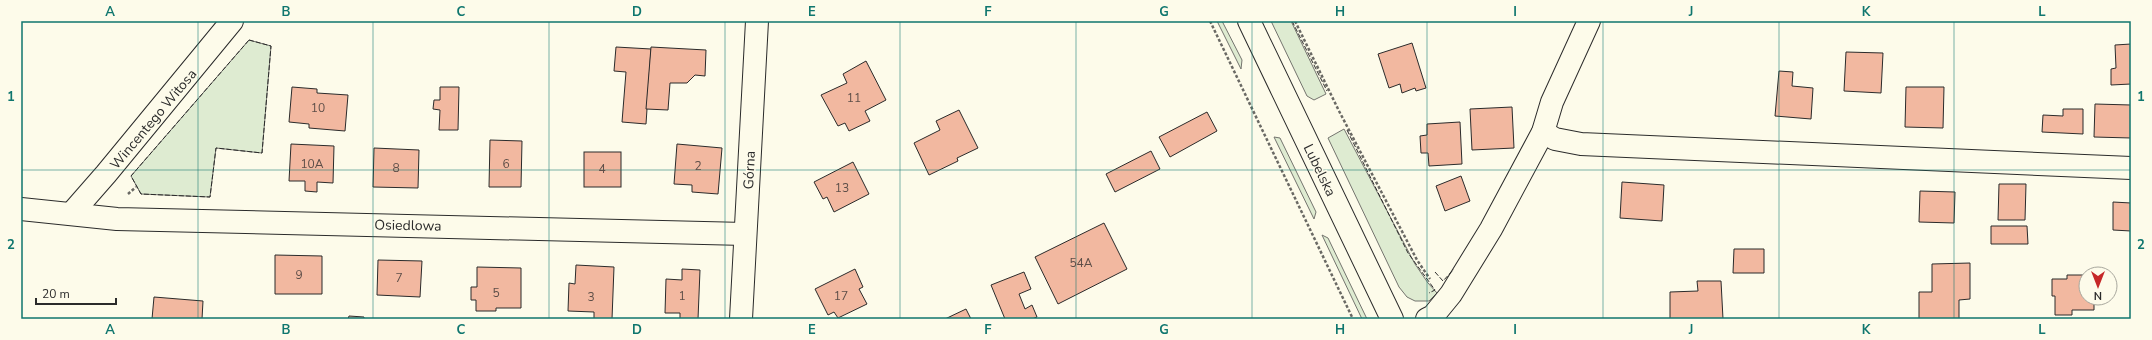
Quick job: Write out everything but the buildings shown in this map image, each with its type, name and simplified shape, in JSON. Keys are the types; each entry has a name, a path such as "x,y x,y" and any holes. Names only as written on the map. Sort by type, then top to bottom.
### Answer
{"street":[{"name":"Wincentego Witosa","path":"71,214 215,44 232,21"},
{"name":"Górna","path":"741,319 757,21"},
{"name":"Lubelska","path":"1249,21 1392,319"},
{"path":"1427,319 1446,301 1487,235 1543,132 1552,102 1589,21"},
{"path":"1543,132 1555,139 1581,144 2131,168"},
{"name":"Osiedlowa","path":"21,209 117,219 745,234"}],"path":[{"path":"1210,21 1353,319"},
{"path":"1295,21 1339,111 1417,260 1429,277 1440,288 1446,301"}],"green space":[{"path":"1217,21 1222,21 1242,60 1241,69"},
{"path":"1271,21 1291,21 1326,94 1314,100 1307,96"},
{"path":"249,40 271,46 262,153 216,148 210,197 141,194 131,176"},
{"path":"1344,129 1415,264 1437,293 1429,301 1415,301 1407,297 1399,287 1328,138"},
{"path":"1274,137 1280,138 1316,212 1314,219"},
{"path":"1322,235 1328,238 1367,319 1362,319"}],"fence":[{"path":"1292,21 1327,91"},
{"path":"249,40 271,46 262,153 216,148 210,197 141,194 131,176 249,40"},
{"path":"1347,130 1408,253 1435,290 1429,293"},
{"path":"1435,272 1443,281 1454,269"}]}
